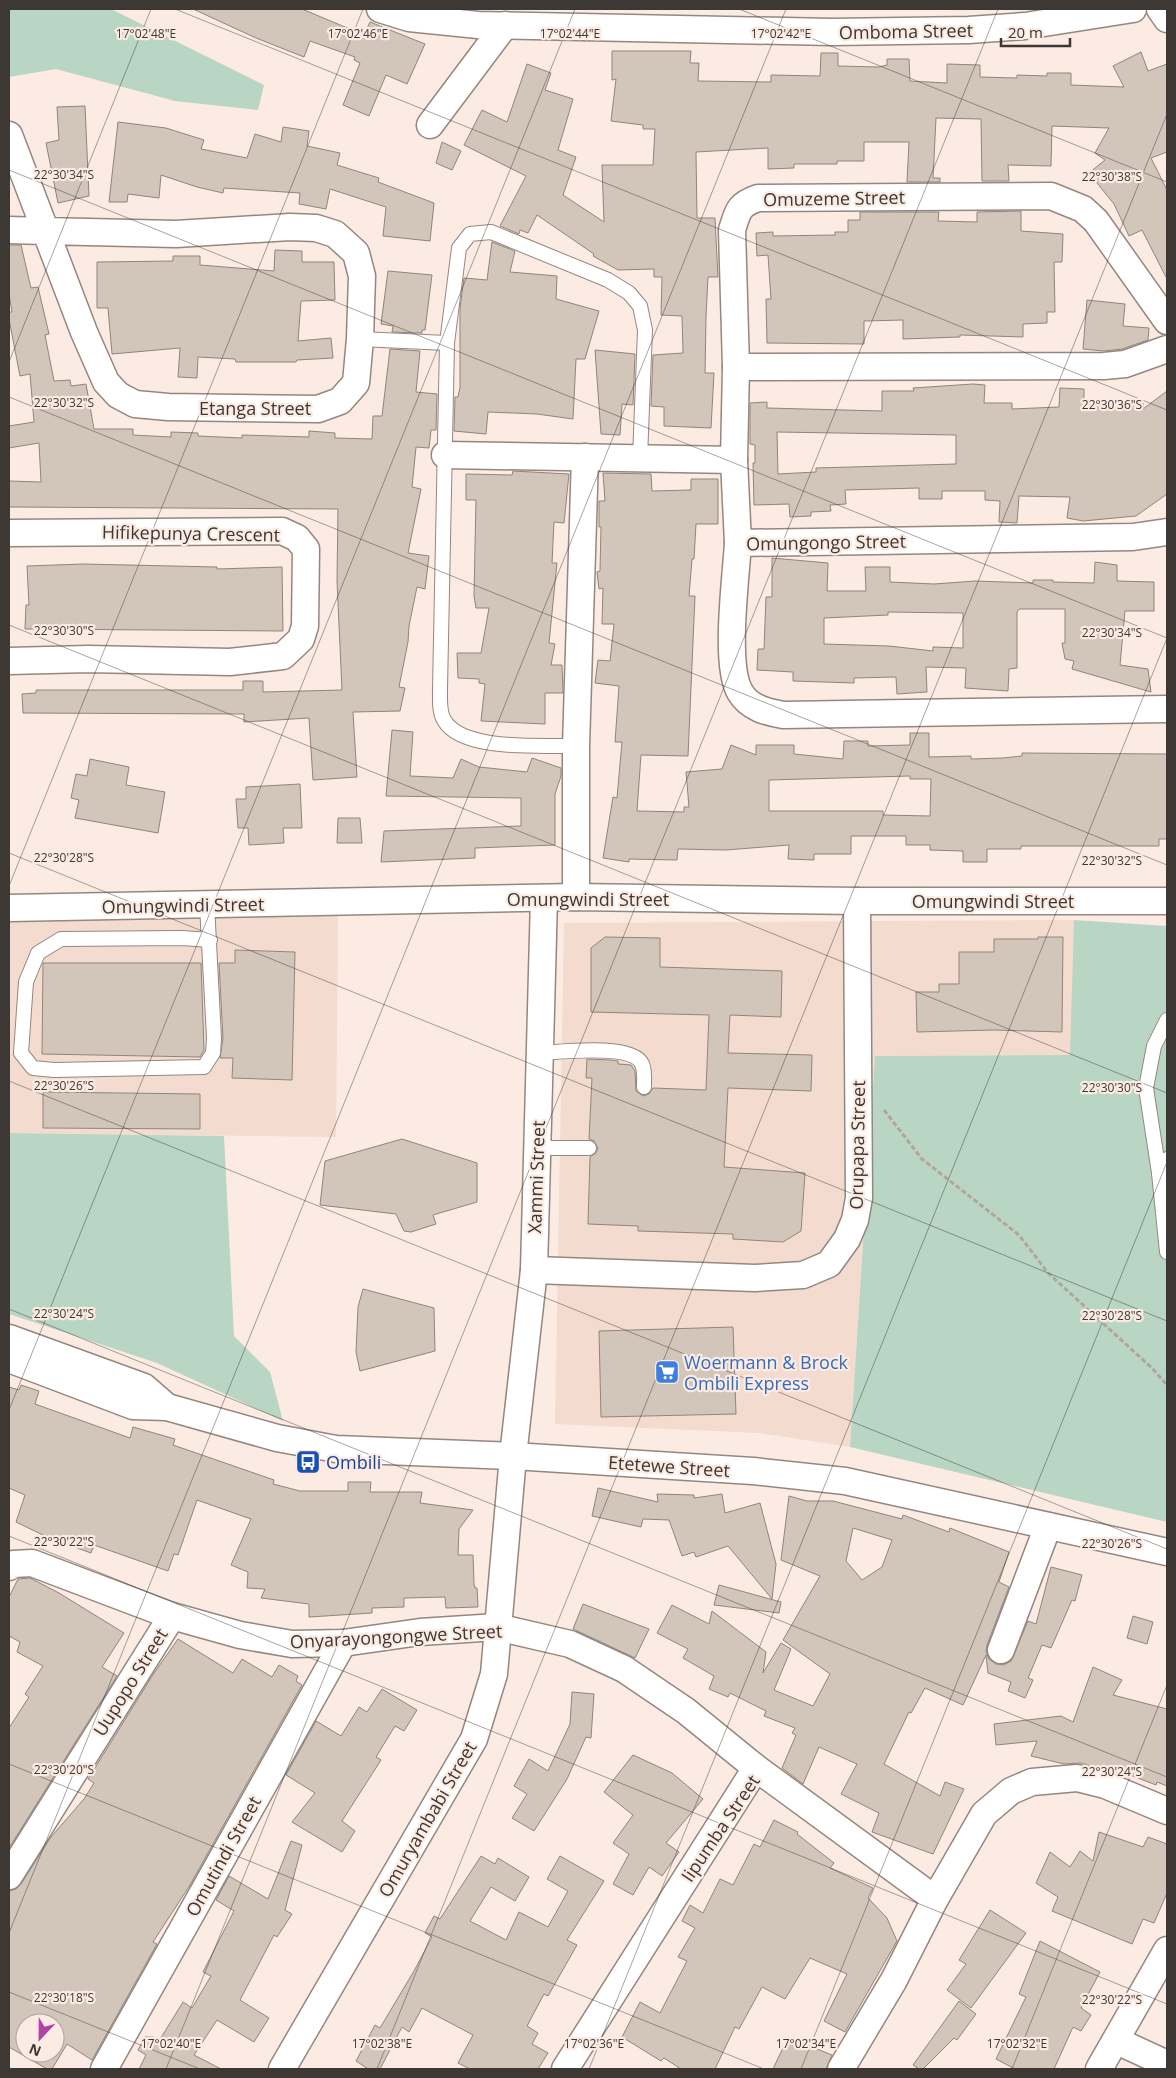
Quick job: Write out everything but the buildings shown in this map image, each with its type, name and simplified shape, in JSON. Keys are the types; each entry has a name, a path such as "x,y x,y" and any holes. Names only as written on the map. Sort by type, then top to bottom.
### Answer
{"street":[{"name":"Omboma Street","path":"380,9 409,18 505,25 542,18 832,32 969,30 1026,26 1133,9"},
{"path":"1160,9 1167,18"},
{"path":"430,125 505,25"},
{"path":"9,135 44,231"},
{"name":"Omuzeme Street","path":"738,543 734,460 736,367 732,230 737,212 744,203 758,198 1050,196 1070,202 1083,209 1096,221 1167,321"},
{"name":"Etanga Street","path":"9,230 176,234 290,227 316,228 335,234 356,253 362,276 360,339 356,383 340,401 318,409 247,409 135,404 118,395 106,382 44,231"},
{"path":"736,367 1104,366 1138,361 1167,349"},
{"path":"445,456 734,460"},
{"path":"576,897 576,746 585,457"},
{"name":"Hifikepunya Crescent","path":"9,533 282,531 297,538 306,549 305,626 301,640 283,656 230,662 88,659 9,661"},
{"name":"Omungongo Street","path":"1167,532 1134,537 738,543 733,633 736,682 741,693 753,705 766,711 783,715 1167,709"},
{"name":"Omungwindi Street","path":"9,908 576,897 857,901 1167,901"},
{"name":"Xammi Street","path":"513,1456 534,1270 544,898"},
{"name":"Orupapa Street","path":"534,1270 755,1278 803,1276 829,1264 847,1240 855,1220 859,1198 857,901"},
{"name":"Etetewe Street","path":"9,1338 144,1387 167,1407"},
{"name":"Etetewe Street","path":"9,1359 134,1406 167,1407 277,1438 336,1449 513,1456 753,1471 845,1481 1167,1552"},
{"name":"Omuryambabi Street","path":"282,2069 474,1739 494,1674 513,1456"},
{"path":"1001,1650 1048,1526"},
{"name":"Onyarayongongwe Street","path":"9,1567 13,1564 32,1563 172,1616 240,1635 292,1644 344,1642 420,1632 497,1627 570,1644 624,1669 686,1710 756,1768"},
{"name":"Uupopo Street","path":"9,1876 172,1616"},
{"name":"Omutindi Street","path":"104,2069 344,1642"},
{"name":"Iipumba Street","path":"565,2069 756,1768 935,1899"},
{"path":"842,2069 894,1980 935,1899 984,1814 1010,1791 1032,1782 1077,1778 1105,1785 1167,1810"},
{"path":"1099,2069 1117,2041 1167,1950"},
{"path":"1117,2041 1167,2064"}],"lane":[{"path":"576,746 480,743 457,734 443,719 440,689 447,344 459,248 470,234 491,232 608,280 630,293 640,306 645,330 640,458"},
{"path":"360,339 447,344"},
{"path":"207,905 210,940 214,1038 213,1053 204,1067 54,1070 33,1068 21,1053 26,982 38,953 61,939 182,938 210,940"},
{"path":"1167,1020 1154,1046 1146,1088 1167,1252"},
{"path":"540,1053 583,1051 636,1056 643,1064 644,1088"},
{"path":"537,1148 589,1148"},
{"path":"1158,1174 1167,1159"}],"path":[{"path":"858,1081 922,1159 1019,1235 1048,1273 1153,1369 1167,1385"}],"shaded area":[{"path":"9,908 338,911 336,1137 9,1133"},
{"path":"1074,920 1071,1055 875,1056 850,1447 759,1433 555,1424 564,923"}],"green space":[{"path":"9,9 111,9 264,85 258,110 175,101 56,69 9,77"},
{"path":"1074,920 1167,926 1167,1522 850,1447 875,1056 1070,1055"},
{"path":"9,1133 224,1136 234,1336 270,1372 283,1421 157,1363 9,1314"}],"place":[{"name":"Woermann & Brock Ombili Express","path":"667,1372"},
{"name":"Ombili","path":"308,1462"}]}
